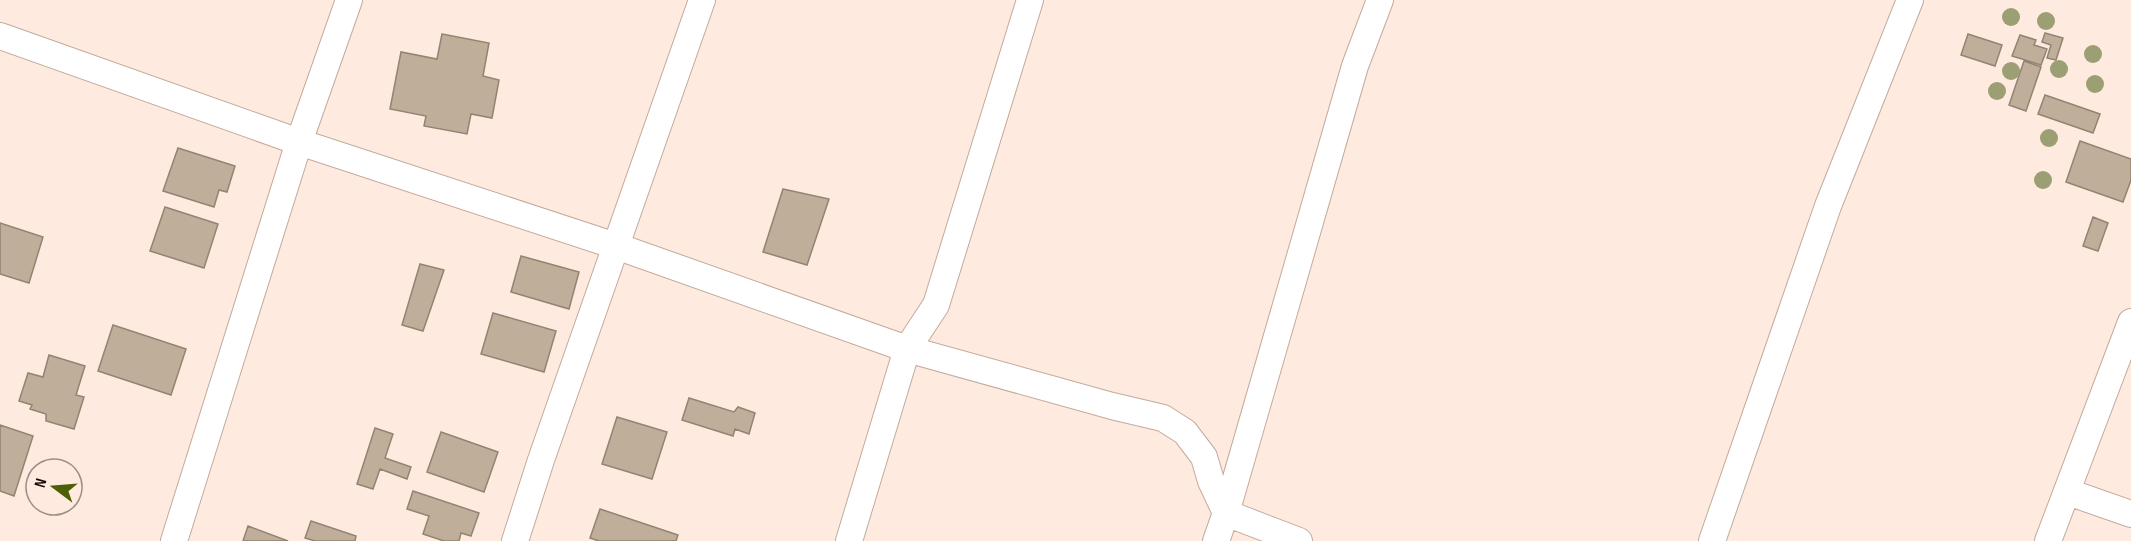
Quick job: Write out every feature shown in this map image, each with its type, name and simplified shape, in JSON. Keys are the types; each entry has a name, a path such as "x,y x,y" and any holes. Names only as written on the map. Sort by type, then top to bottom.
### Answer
{"street":[{"path":"174,541 299,142 349,0"},
{"path":"515,541 702,0"},
{"path":"849,541 907,349 936,305 1030,0"},
{"path":"1216,541 1355,66 1380,0"},
{"path":"1712,541 1828,206 1910,0"},
{"path":"0,36 299,142 616,246 907,349 1162,418 1185,432 1204,458 1211,481 1226,513 1299,541"},
{"path":"2048,541 2131,322"},
{"path":"2068,492 2131,514"}],"building":[{"path":"2045,33 2063,38 2056,60 2047,58 2051,45 2042,42"},
{"path":"442,34 489,43 483,76 499,80 492,118 471,114 467,134 424,126 426,116 390,109 401,52 437,59"},
{"path":"1968,34 2002,45 1995,66 1961,55"},
{"path":"2020,35 2036,40 2034,45 2047,49 2041,65 2012,56"},
{"path":"2024,61 2041,67 2026,111 2009,105"},
{"path":"2045,95 2100,114 2093,133 2038,114"},
{"path":"2080,141 2131,159 2131,180 2123,202 2066,182"},
{"path":"178,148 235,166 227,192 219,190 214,207 163,191"},
{"path":"783,189 829,199 807,265 763,252"},
{"path":"165,207 218,224 204,268 150,251"},
{"path":"2093,217 2108,223 2098,251 2083,246"},
{"path":"0,223 43,237 29,283 0,274"},
{"path":"521,256 579,272 569,309 511,292"},
{"path":"420,264 444,270 423,331 402,325"},
{"path":"493,313 556,331 544,372 481,354"},
{"path":"113,325 186,349 171,395 98,371"},
{"path":"49,355 85,366 76,395 84,397 74,429 46,421 46,414 30,409 32,405 19,401 28,373 43,377"},
{"path":"689,398 734,412 738,407 755,413 749,434 735,429 733,436 682,420"},
{"path":"617,417 667,432 652,479 602,464"},
{"path":"0,425 33,436 26,457 24,457 24,464 14,496 0,491"},
{"path":"375,428 393,434 385,458 411,467 407,479 380,469 373,489 357,484"},
{"path":"441,432 498,452 484,492 427,472"},
{"path":"413,491 479,513 471,536 461,533 459,541 444,541 423,534 429,516 407,509"},
{"path":"600,509 678,535 676,541 599,541 590,538"},
{"path":"311,521 356,536 355,541 315,541 305,538"},
{"path":"248,526 288,541 243,541"}]}
